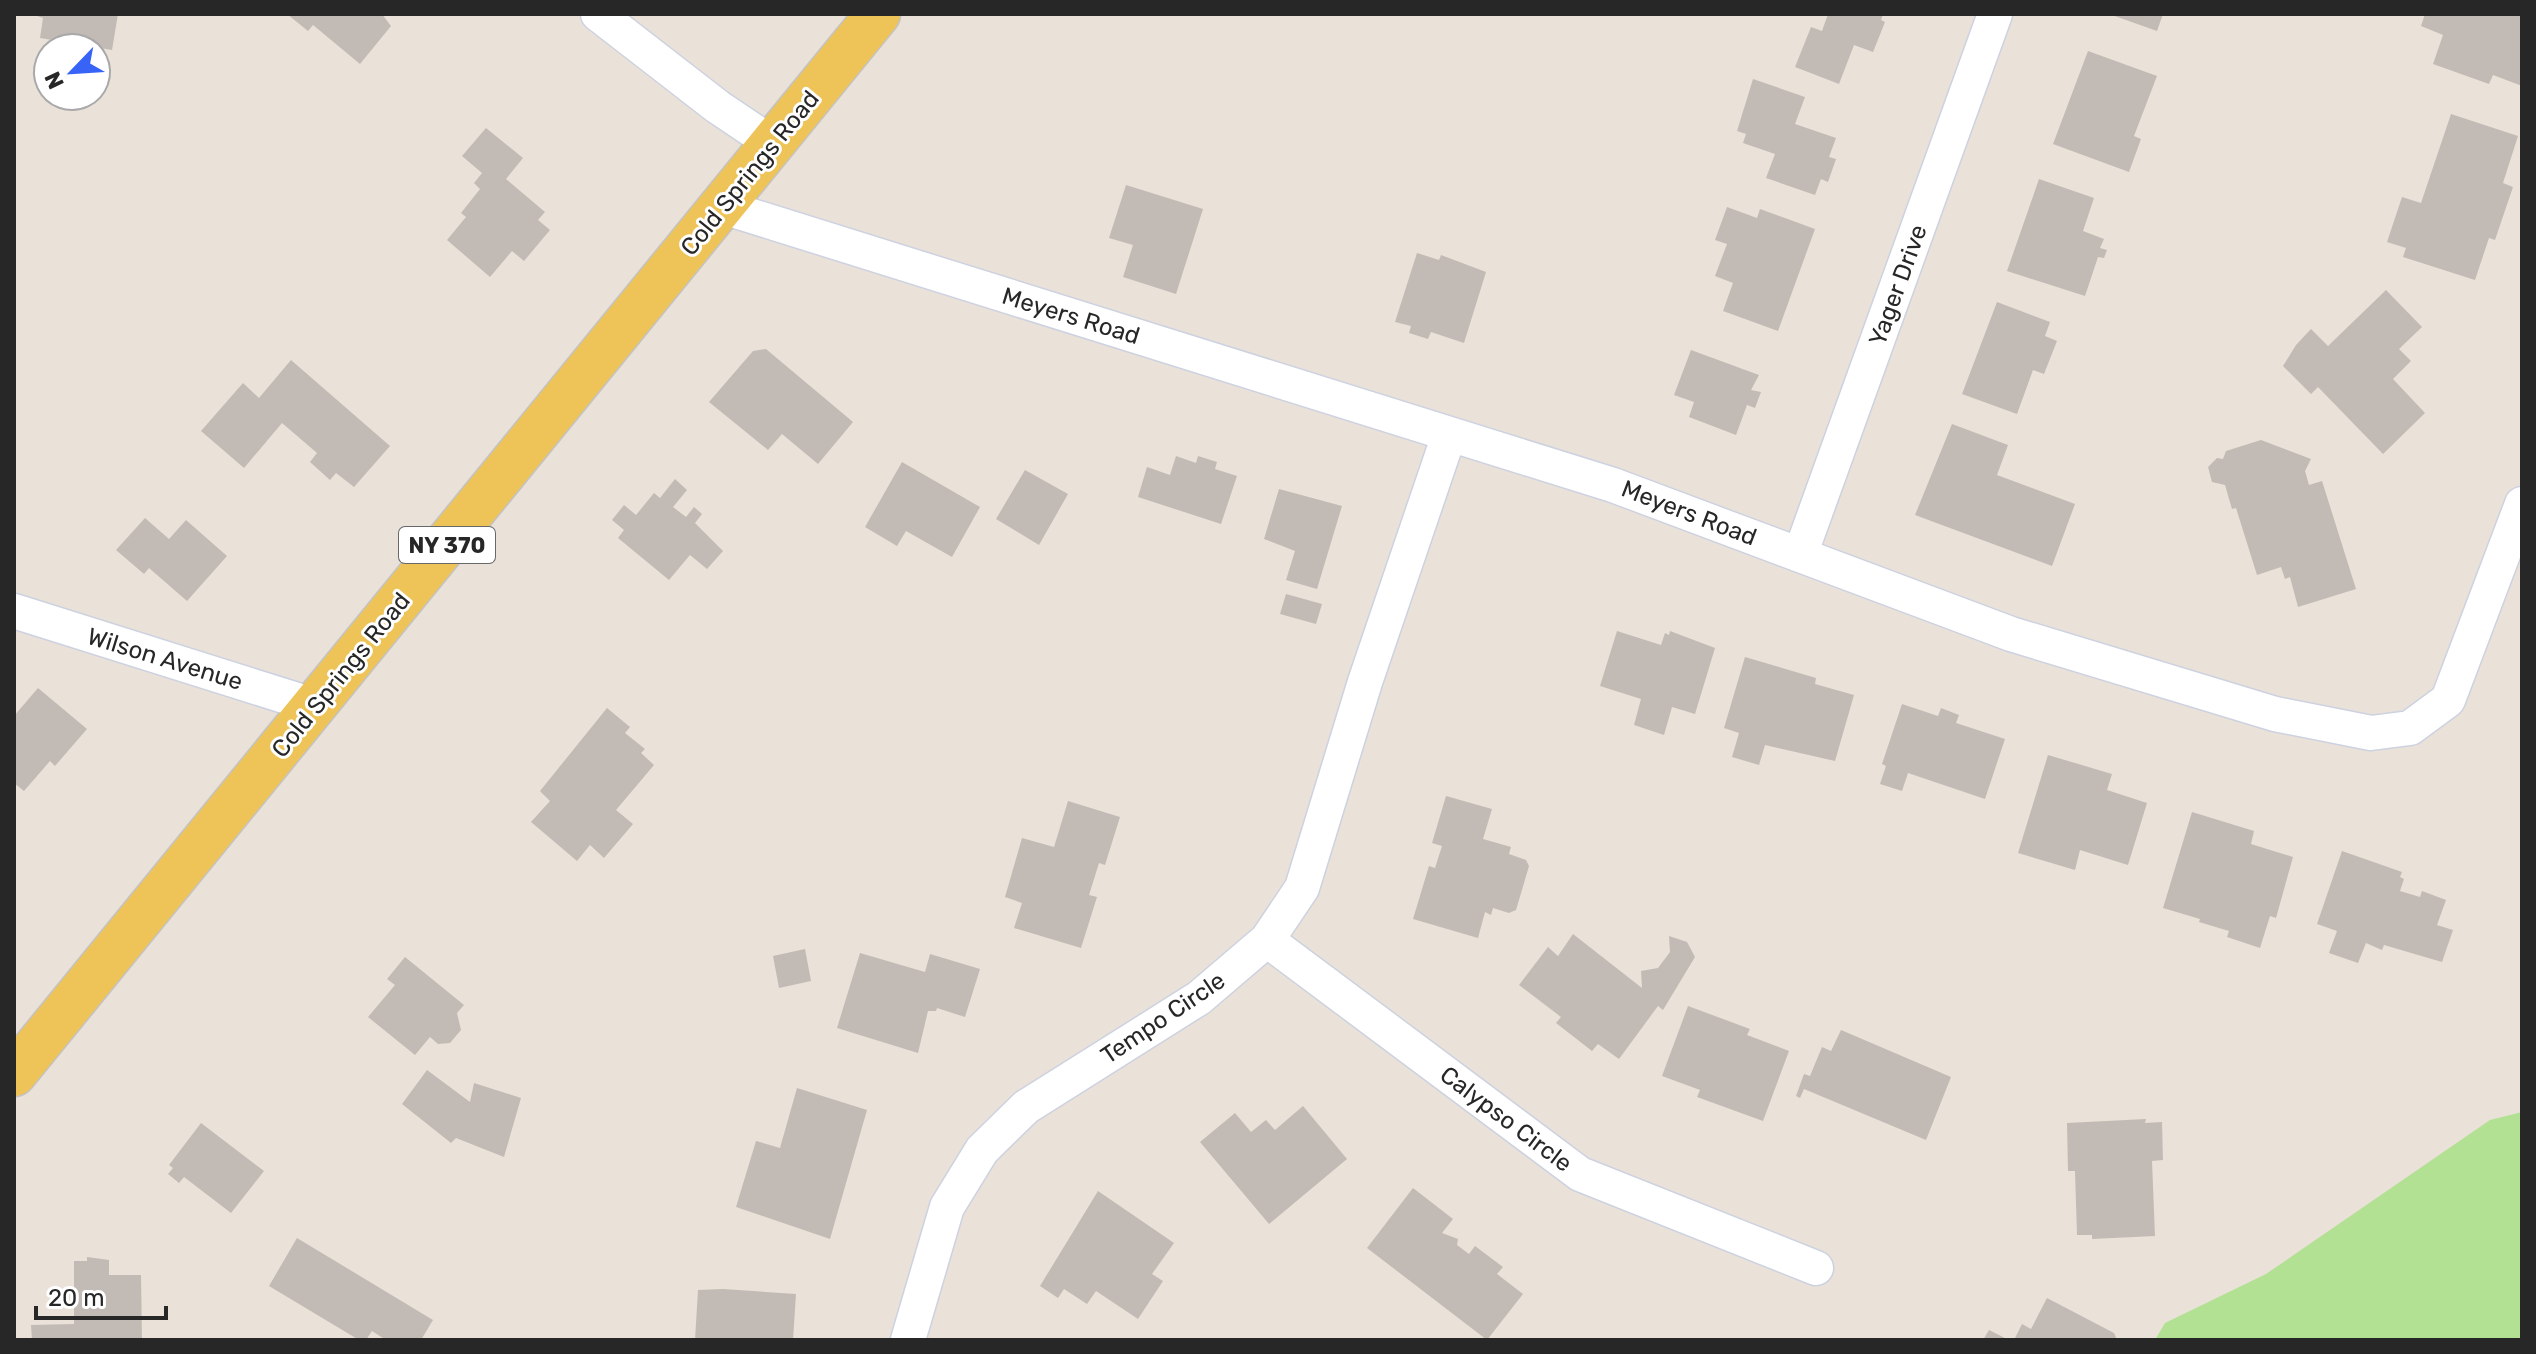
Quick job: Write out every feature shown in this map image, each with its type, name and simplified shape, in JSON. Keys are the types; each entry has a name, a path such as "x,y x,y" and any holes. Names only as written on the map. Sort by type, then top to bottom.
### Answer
{"main road":[{"name":"Cold Springs Road","path":"14,1074 878,14"}],"street":[{"path":"598,14 718,107 773,144"},
{"name":"Yager Drive","path":"1800,555 1995,14"},
{"name":"Meyers Road","path":"723,207 1613,485 2011,634 2275,714 2371,733 2410,728 2448,700 2522,504"},
{"name":"Tempo Circle","path":"908,1340 947,1207 982,1150 1026,1107 1199,998 1267,940 1302,888 1365,682 1449,435"},
{"name":"Wilson Avenue","path":"14,611 316,706"},
{"name":"Calypso Circle","path":"1267,940 1580,1174 1816,1268"}],"green space":[{"path":"2522,1112 2522,1340 2155,1340 2165,1323 2266,1274 2490,1120"}],"building":[{"path":"31,14 118,14 112,50 112,32 41,32 43,18"},
{"path":"287,14 382,14 391,26 360,64 313,25 308,31"},
{"path":"1828,14 1883,14 1881,20 1885,22 1873,52 1854,45 1839,84 1795,67 1811,27 1822,31"},
{"path":"2109,14 2163,14 2157,31"},
{"path":"2425,14 2522,14 2522,86 2493,75 2489,84 2433,64 2443,35 2421,26"},
{"path":"2088,51 2157,76 2134,136 2141,139 2129,172 2053,144"},
{"path":"1753,79 1805,97 1795,124 1836,138 1829,157 1836,159 1828,182 1821,179 1815,195 1766,178 1775,154 1743,143 1746,134 1737,131"},
{"path":"2451,114 2518,136 2503,183 2513,187 2495,240 2489,238 2475,280 2403,257 2406,248 2387,242 2402,197 2421,203"},
{"path":"486,128 523,158 506,179 545,212 538,220 550,230 524,261 512,251 490,277 447,240 466,217 461,213 480,189 474,183 482,173 462,156"},
{"path":"2039,179 2094,198 2083,231 2104,239 2100,248 2107,250 2104,258 2098,257 2085,296 2007,271"},
{"path":"1126,185 1203,209 1176,294 1123,277 1133,245 1109,238"},
{"path":"1727,207 1757,218 1760,209 1815,229 1778,331 1723,311 1733,283 1715,276 1727,244 1715,240"},
{"path":"1417,253 1439,260 1441,255 1486,272 1464,343 1431,332 1428,339 1409,333 1411,326 1395,322"},
{"path":"2386,290 2422,327 2399,349 2411,361 2393,379 2425,413 2383,454 2318,387 2311,394 2283,366 2311,329 2328,346"},
{"path":"1997,302 2050,322 2045,336 2057,341 2044,374 2033,370 2017,414 1962,394"},
{"path":"766,349 853,422 818,464 782,434 768,450 709,402 753,351"},
{"path":"1691,350 1759,375 1751,390 1761,392 1755,408 1747,405 1736,435 1689,417 1694,402 1674,395"},
{"path":"291,360 390,446 354,487 336,473 330,480 310,462 317,453 282,423 244,468 201,431 243,383 259,398"},
{"path":"1952,424 2008,445 1997,475 2075,504 2052,566 1915,515"},
{"path":"2261,440 2311,459 2305,471 2309,485 2322,481 2356,589 2298,607 2290,577 2285,579 2281,567 2257,575 2236,508 2232,509 2225,485 2212,482 2208,467 2217,458 2223,459 2226,451"},
{"path":"1176,456 1196,463 1198,456 1217,462 1215,469 1237,476 1221,524 1138,497 1147,467 1170,475"},
{"path":"902,462 980,507 952,557 906,531 897,546 865,527"},
{"path":"1025,470 1068,494 1039,545 996,519"},
{"path":"675,479 687,490 673,507 686,517 694,507 702,514 695,523 723,551 707,569 690,555 669,580 618,538 624,530 612,520 624,505 636,515 654,493 660,498"},
{"path":"1279,489 1342,506 1317,589 1286,580 1295,551 1264,539"},
{"path":"145,518 169,539 186,520 227,556 187,601 149,568 144,574 116,550"},
{"path":"1286,594 1322,604 1316,624 1280,614"},
{"path":"1617,631 1661,645 1665,633 1669,635 1670,631 1715,648 1695,714 1672,707 1664,735 1634,725 1641,699 1600,686"},
{"path":"1745,657 1816,678 1815,684 1854,695 1835,761 1765,745 1759,765 1732,757 1739,733 1724,728"},
{"path":"38,688 87,729 55,766 50,761 24,791 14,783 14,716"},
{"path":"1902,704 1938,716 1941,708 1959,715 1956,723 2005,739 1985,799 1908,773 1902,791 1880,784 1886,766 1882,764"},
{"path":"607,708 630,727 625,733 645,749 641,753 654,765 616,810 633,824 604,858 590,845 577,861 531,822 550,801 540,791"},
{"path":"2048,755 2112,774 2107,790 2147,803 2128,865 2080,850 2075,870 2018,853"},
{"path":"1446,796 1492,809 1483,839 1511,847 1509,854 1526,860 1529,866 1516,910 1509,913 1493,908 1491,915 1485,912 1478,938 1413,919 1429,866 1435,868 1442,846 1432,843"},
{"path":"1068,801 1120,817 1105,865 1099,863 1089,895 1097,897 1081,948 1014,928 1022,903 1005,897 1022,838 1054,847"},
{"path":"2192,812 2254,831 2251,844 2293,857 2276,918 2270,916 2260,948 2227,937 2229,931 2199,922 2200,919 2163,908"},
{"path":"2342,851 2402,872 2400,877 2404,879 2400,891 2420,897 2422,891 2446,900 2437,925 2453,930 2442,962 2384,945 2382,950 2366,943 2358,963 2329,953 2337,931 2317,924"},
{"path":"1573,934 1642,988 1641,971 1658,968 1670,952 1669,936 1687,942 1695,957 1663,1010 1658,1006 1619,1059 1598,1044 1592,1051 1556,1023 1561,1017 1519,985 1548,947 1558,956"},
{"path":"805,949 811,981 779,988 773,956"},
{"path":"860,953 925,972 930,954 980,969 965,1017 937,1008 936,1011 928,1011 918,1053 837,1028"},
{"path":"405,957 464,1005 457,1013 461,1030 450,1043 438,1044 430,1037 415,1055 368,1017 395,985 387,979"},
{"path":"1688,1006 1750,1029 1747,1035 1789,1051 1763,1121 1697,1097 1700,1090 1662,1076"},
{"path":"1841,1030 1951,1077 1926,1140 1804,1089 1800,1098 1796,1096 1804,1074 1810,1076 1822,1047 1831,1051"},
{"path":"427,1070 470,1102 474,1083 521,1098 504,1157 456,1138 451,1143 402,1104"},
{"path":"797,1088 867,1110 830,1239 736,1207 756,1141 780,1148"},
{"path":"1303,1106 1347,1159 1269,1224 1200,1142 1235,1113 1251,1132 1266,1120 1275,1130"},
{"path":"2146,1119 2145,1123 2162,1122 2163,1160 2152,1161 2155,1236 2092,1239 2092,1235 2077,1235 2075,1171 2068,1171 2067,1123"},
{"path":"201,1123 264,1171 231,1213 184,1177 179,1183 168,1174 173,1168 169,1165"},
{"path":"1413,1188 1453,1219 1442,1233 1458,1239 1457,1245 1469,1254 1475,1246 1503,1267 1497,1274 1523,1294 1487,1340 1367,1248"},
{"path":"1098,1191 1174,1243 1152,1274 1163,1281 1138,1319 1096,1291 1087,1304 1064,1289 1058,1298 1040,1286"},
{"path":"297,1238 433,1320 421,1340 386,1340 372,1331 366,1340 359,1340 269,1286"},
{"path":"87,1257 109,1260 109,1275 141,1275 142,1340 32,1340 31,1325 74,1324 74,1261 87,1261"},
{"path":"698,1290 796,1294 793,1340 695,1340"},
{"path":"2047,1298 2114,1333 2117,1340 2014,1340 2022,1324 2031,1329"},
{"path":"1989,1330 2009,1340 1983,1340"}]}
